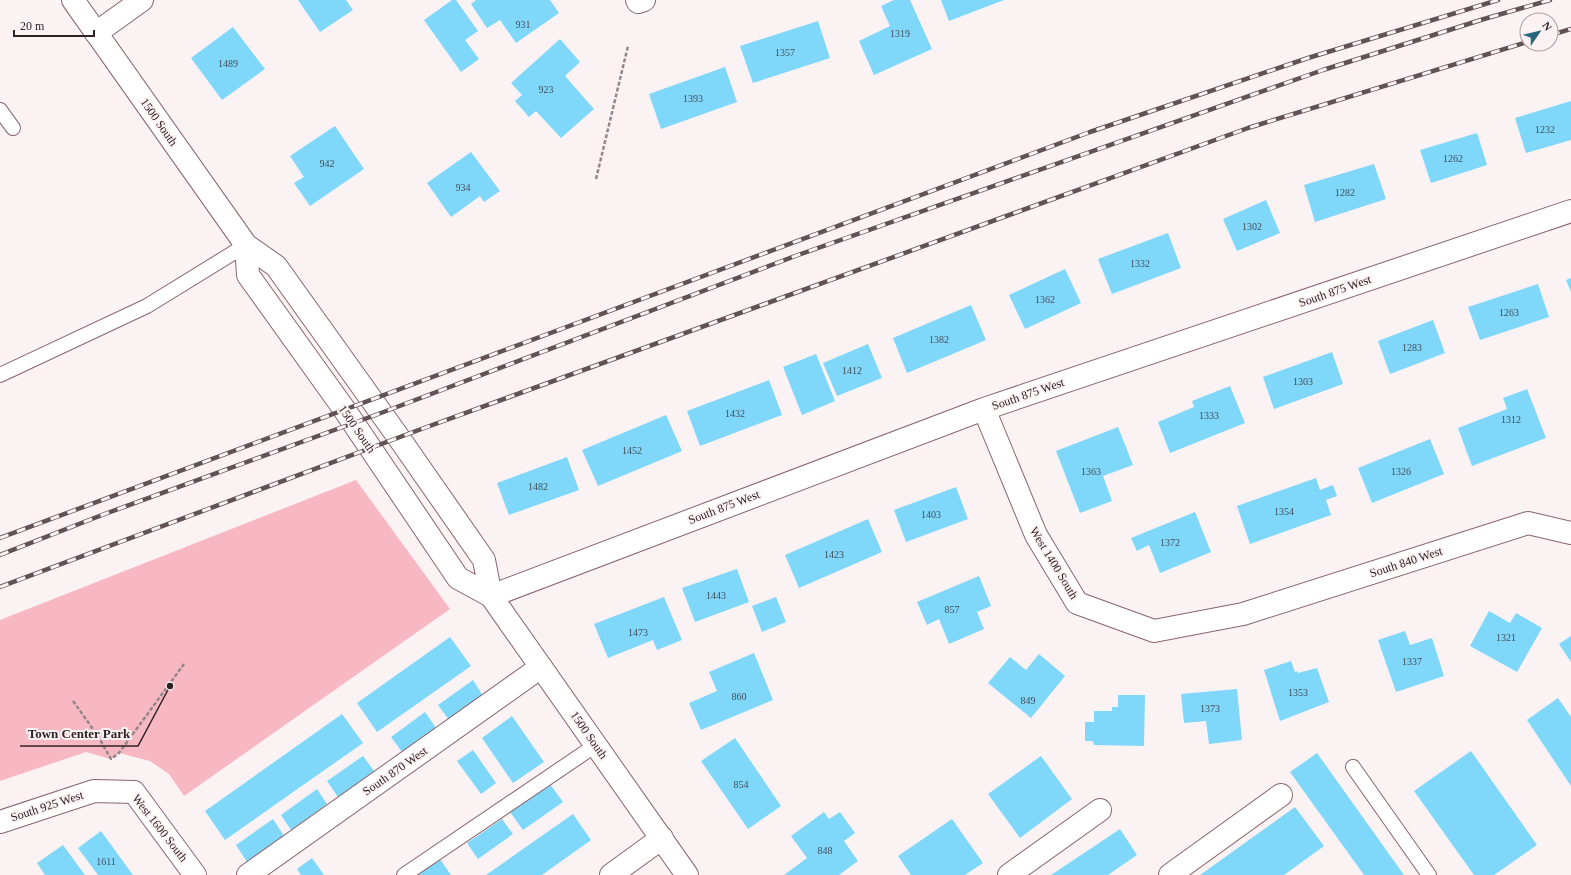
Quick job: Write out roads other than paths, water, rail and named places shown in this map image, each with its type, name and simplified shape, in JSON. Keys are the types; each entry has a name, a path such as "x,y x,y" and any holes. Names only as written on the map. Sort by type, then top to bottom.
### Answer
{"street":[{"name":"1500 South","path":"73,0 246,245 276,266 399,438 484,560 492,596 687,875"},
{"path":"96,33 142,0"},
{"name":"South 875 West","path":"492,596 984,409 1571,211"},
{"name":"1500 South","path":"246,245 248,275 339,403 458,578 492,596"},
{"name":"West 1400 South","path":"984,409 1036,535 1077,603 1154,631 1242,614"},
{"name":"South 840 West","path":"1242,614 1528,523 1571,533"},
{"name":"South 870 West","path":"248,875 541,667"},
{"name":"South 925 West","path":"0,822 94,791"},
{"name":"West 1600 South","path":"94,791 134,792 187,872"},
{"path":"1170,875 1281,795"},
{"path":"1009,875 1100,810"},
{"path":"611,875 662,838"}],"lane":[{"path":"0,110 13,128"},
{"path":"0,375 147,306 246,245"},
{"path":"404,875 596,745"},
{"path":"1353,767 1429,875"}],"railway":[{"path":"0,538 1090,132 1308,58 1498,0"},
{"path":"0,555 102,515 381,413 798,255 1323,70 1484,19 1550,0"},
{"path":"1559,33 1571,29"},
{"path":"0,587 416,431 1248,128 1519,44"}],"place":[{"name":"Town Center Park","path":"170,686"}]}
